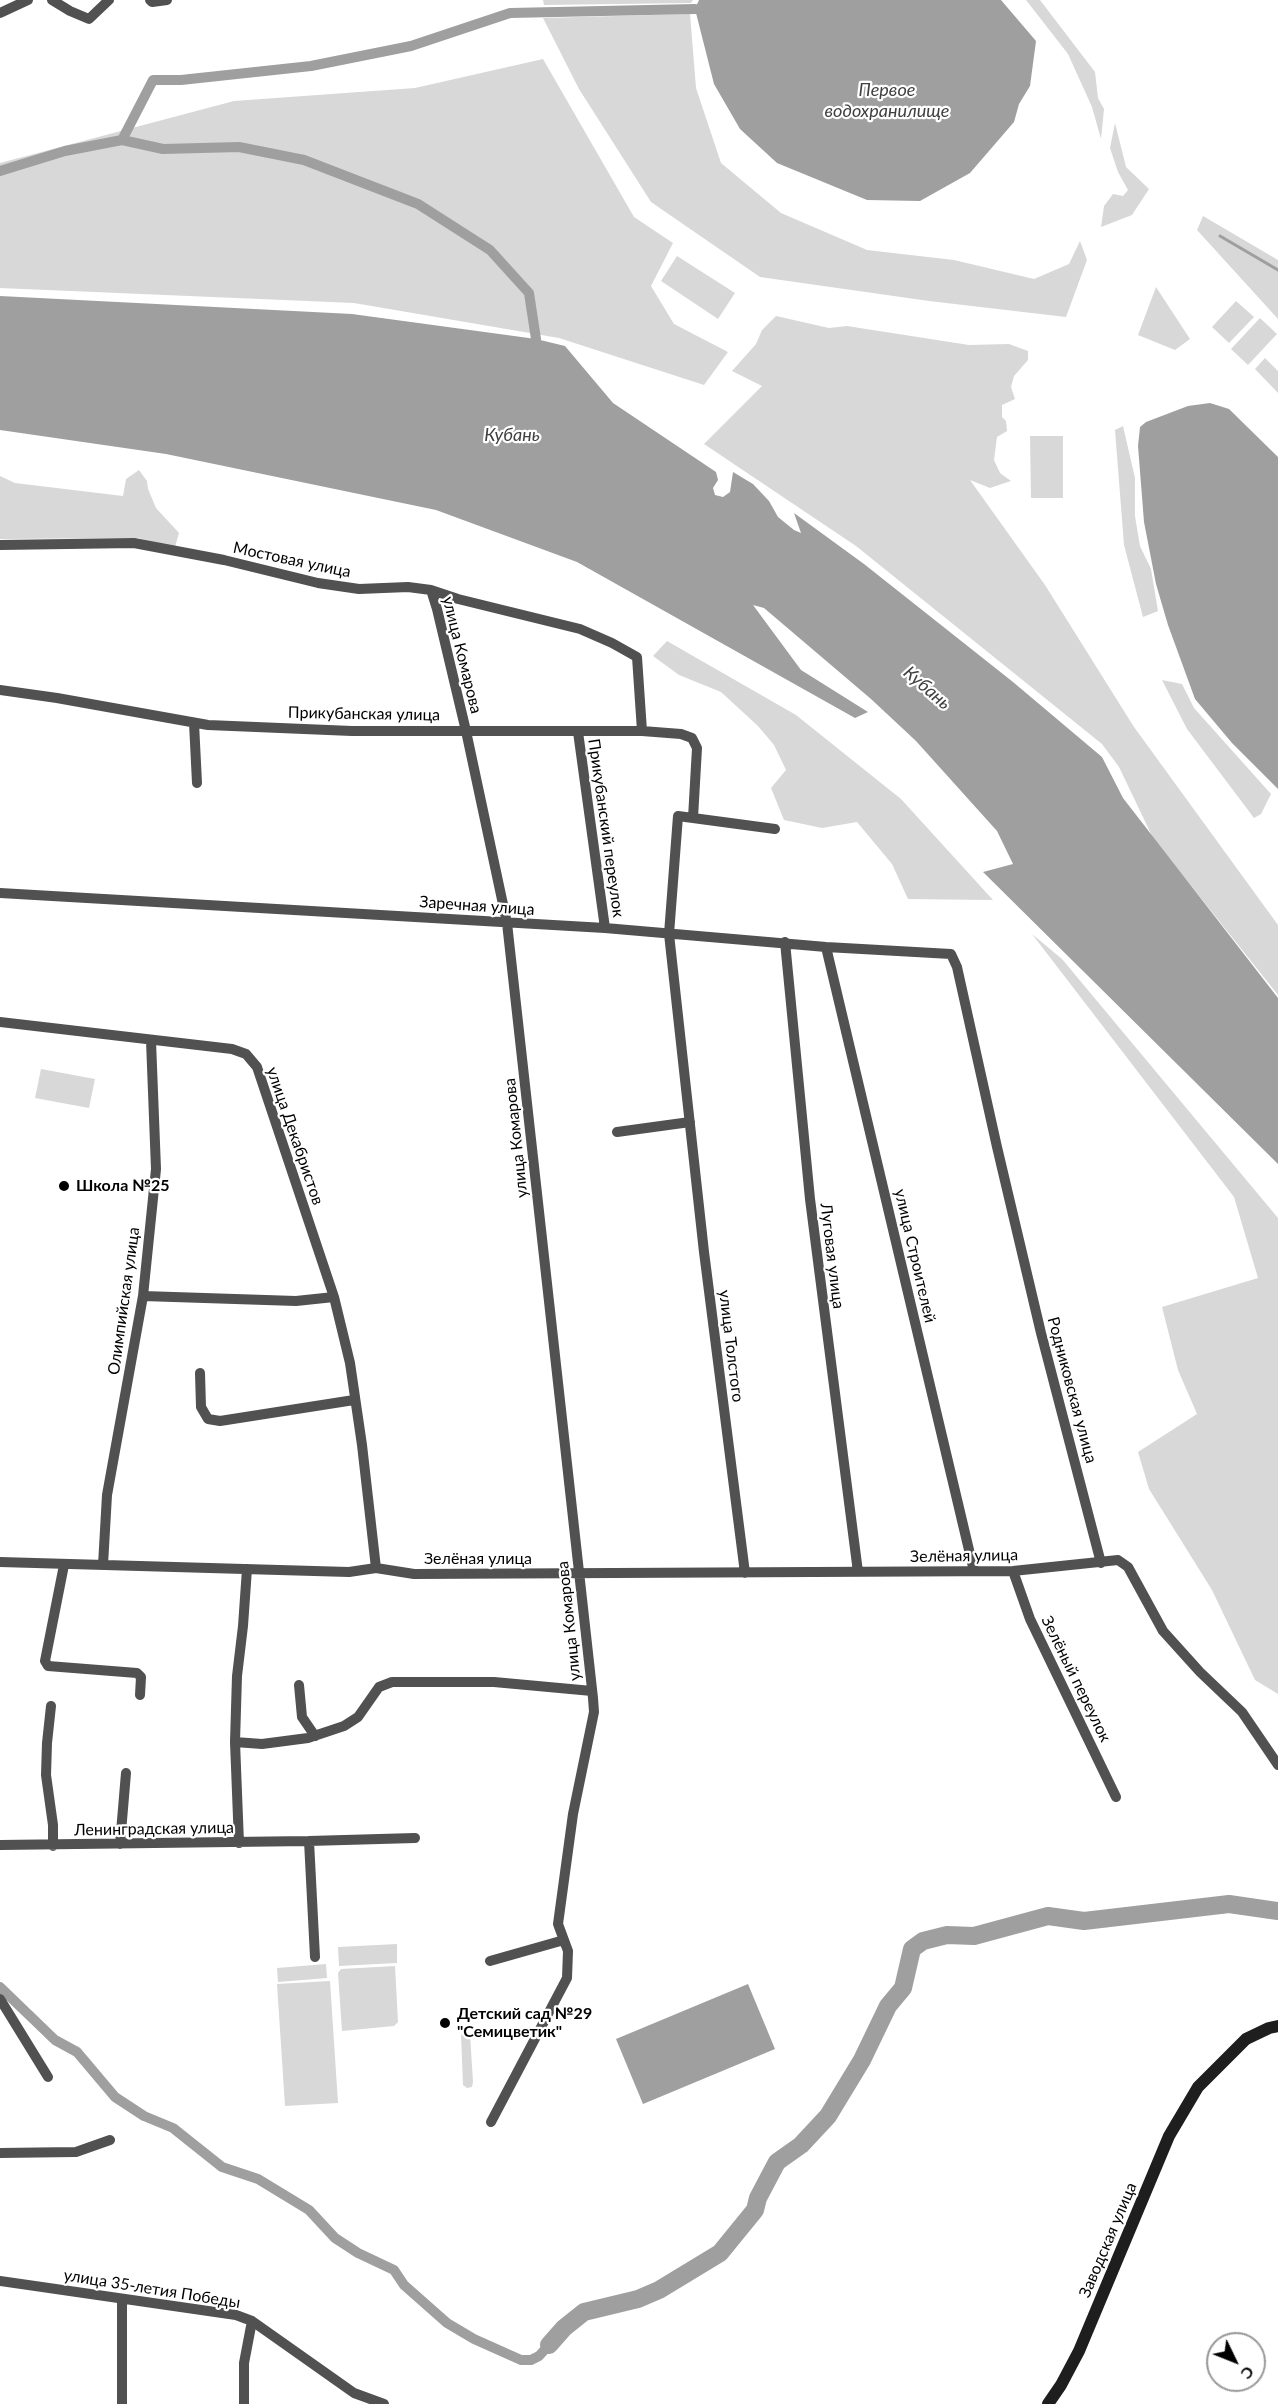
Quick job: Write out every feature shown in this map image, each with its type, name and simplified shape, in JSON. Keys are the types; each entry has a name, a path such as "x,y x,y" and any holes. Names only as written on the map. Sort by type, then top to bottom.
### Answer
{"main road":[{"name":"Заводская улица","path":"1048,2404 1079,2351 1169,2136 1198,2087 1246,2039 1278,2026"}],"street":[{"path":"52,0 89,19 109,0"},
{"path":"150,0 152,2 167,0"},
{"path":"0,13 23,2"},
{"name":"Мостовая улица","path":"0,545 135,543 359,590 408,587 430,590 580,629 637,657 642,731"},
{"name":"улица Комарова","path":"430,590 437,609 466,731 507,923 594,1713 573,1814 558,1924 568,1951 567,1978 491,2122"},
{"name":"Прикубанская улица","path":"0,690 194,723 352,731 642,731 681,734 692,738 697,748 693,818"},
{"path":"194,723 197,783"},
{"name":"Прикубанский переулок","path":"578,732 605,928"},
{"name":"улица Толстого","path":"693,818 678,816 669,934 745,1573"},
{"path":"693,818 774,829"},
{"name":"Заречная улица","path":"0,893 605,928 826,947 951,954"},
{"name":"Луговая улица","path":"785,942 810,1199 858,1572"},
{"name":"улица Строителей","path":"826,947 974,1571"},
{"name":"Родниковская улица","path":"951,954 957,967 1041,1333 1101,1563"},
{"name":"улица Декабристов","path":"0,1022 232,1049 246,1054 257,1067 334,1297 350,1363 376,1568"},
{"name":"Олимпийская улица","path":"103,1565 107,1495 143,1296 156,1169 151,1041"},
{"path":"617,1132 690,1122"},
{"path":"143,1296 296,1301 334,1297"},
{"path":"200,1373 201,1407 208,1419 219,1421 354,1400"},
{"path":"1101,1563 1118,1560 1128,1566 1163,1631 1200,1672 1242,1712 1278,1765"},
{"name":"Зелёная улица","path":"0,1562 349,1572 376,1568 414,1574 1013,1571 1101,1563"},
{"path":"64,1565 45,1662 48,1666 137,1673 141,1677 140,1695"},
{"path":"239,1843 235,1742 237,1676 247,1569"},
{"name":"Зелёный переулок","path":"1013,1571 1030,1619 1116,1797"},
{"path":"235,1742 262,1744 315,1736 344,1726 358,1717 379,1687 392,1682 494,1682 592,1690"},
{"path":"299,1685 302,1717 315,1736"},
{"path":"51,1706 46,1775 53,1825 53,1846"},
{"path":"120,1844 126,1773"},
{"name":"Ленинградская улица","path":"0,1845 239,1843 415,1838"},
{"path":"309,1841 315,1958"},
{"path":"490,1961 564,1940"},
{"path":"0,1999 48,2077"},
{"path":"0,2153 76,2152 110,2140"},
{"name":"улица 35-летия Победы","path":"0,2281 236,2316 252,2321 354,2393 384,2404"},
{"path":"122,2300 122,2404"},
{"path":"244,2404 244,2363 252,2321"}],"shaded area":[{"path":"543,0 693,0 691,3 544,5"},
{"path":"1026,0 1040,0 1095,72 1098,98 1104,109 1101,139 1092,107 1068,54"},
{"path":"690,14 696,88 721,163 781,213 867,250 954,260 1034,279 1069,264 1080,241 1087,260 1066,317 929,301 760,277 651,202 579,89 543,18"},
{"path":"543,59 634,217 673,243 651,286 674,324 728,352 704,385 559,338 354,303 0,288 0,163 234,101 415,88"},
{"path":"1115,123 1126,167 1149,189 1132,215 1101,227 1104,206 1113,194 1123,196 1128,190 1118,172 1110,148"},
{"path":"1203,216 1278,260 1278,319 1197,230"},
{"path":"677,256 735,293 718,319 661,281"},
{"path":"1156,287 1190,339 1175,350 1138,335"},
{"path":"1236,301 1254,317 1229,343 1212,327"},
{"path":"776,316 829,328 847,326 969,345 1009,344 1028,351 1028,360 1014,376 1011,387 1015,399 1002,405 1002,417 1006,421 1007,431 997,437 994,460 1000,473 1011,481 990,488 970,480 1045,585 1134,727 1278,925 1278,995 1153,838 1119,767 1102,744 856,546 704,444 762,386 732,371 756,344 762,330"},
{"path":"1260,318 1277,334 1248,365 1231,349"},
{"path":"1265,358 1278,371 1278,393 1255,369"},
{"path":"1123,426 1135,478 1135,516 1140,546 1151,569 1158,611 1143,617 1124,545 1115,430"},
{"path":"1030,436 1063,436 1063,498 1031,498"},
{"path":"139,470 147,481 156,508 179,533 175,547 138,538 0,539 0,476 15,483 123,496 126,479"},
{"path":"667,641 796,715 901,799 993,900 908,899 892,864 857,822 822,828 784,820 771,788 786,770 774,745 758,726 721,692 679,675 653,656"},
{"path":"1162,680 1182,684 1194,708 1271,794 1261,814 1254,818 1187,729"},
{"path":"1032,934 1062,959 1278,1218 1278,1694 1255,1680 1212,1590 1149,1489 1138,1452 1197,1414 1178,1370 1162,1307 1258,1278 1234,1197"},
{"path":"41,1069 95,1079 89,1108 35,1098"},
{"path":"397,1944 397,1963 339,1966 338,1947"},
{"path":"326,1964 327,1978 278,1982 277,1968"},
{"path":"395,1966 398,2022 394,2026 342,2031 338,1973 341,1969"},
{"path":"330,1981 338,2103 285,2106 277,1984"},
{"path":"466,2030 470,2034 473,2082 472,2087 467,2088 463,2085 461,2035"}],"water":[{"name":"Первое водохранилище","path":"699,0 1001,0 1036,41 1030,86 1019,104 1014,122 970,173 920,201 867,200 777,163 740,129 714,84 695,9"},
{"name":"Кубань","path":"0,296 352,314 536,339 565,346 613,403 716,472 718,480 713,488 715,495 723,497 730,492 733,472 753,484 769,501 778,517 794,530 801,533 794,513 864,564 1013,682 1102,757 1123,798 1278,998 1278,1164 983,872 1013,864 997,831 916,741 871,699 764,608 753,605 801,670 868,712 855,718 577,562 436,510 166,454 0,430"},
{"path":"1210,403 1229,409 1278,457 1278,789 1232,743 1195,699 1168,625 1156,584 1144,522 1138,446 1140,427 1146,422 1188,406"},
{"path":"748,1984 775,2049 643,2104 616,2039"}],"waterway":[{"path":"536,339 529,293 490,250 418,204 304,160 239,147 163,149 122,140 153,80 181,80 311,66 411,46 510,13 695,9"},
{"path":"0,171 65,151 122,140"},
{"path":"1220,236 1278,270"},
{"path":"549,2345 564,2328 584,2312 638,2299 659,2290 720,2253 755,2210 758,2198 777,2162 801,2145 828,2116 862,2060 888,2006 903,1988 912,1949 923,1941 947,1935 974,1936 1048,1916 1084,1921 1229,1904 1278,1911"},
{"path":"0,1987 55,2040 77,2052 115,2097 144,2116 173,2128 222,2167 258,2179 309,2210 335,2238 358,2253 394,2270 404,2285 447,2323 474,2339 521,2360 531,2360 539,2356 549,2345"}],"place":[{"name":"Школа №25","path":"64,1186"},
{"name":"Детский сад №29 \"Семицветик\"","path":"445,2023"}]}
